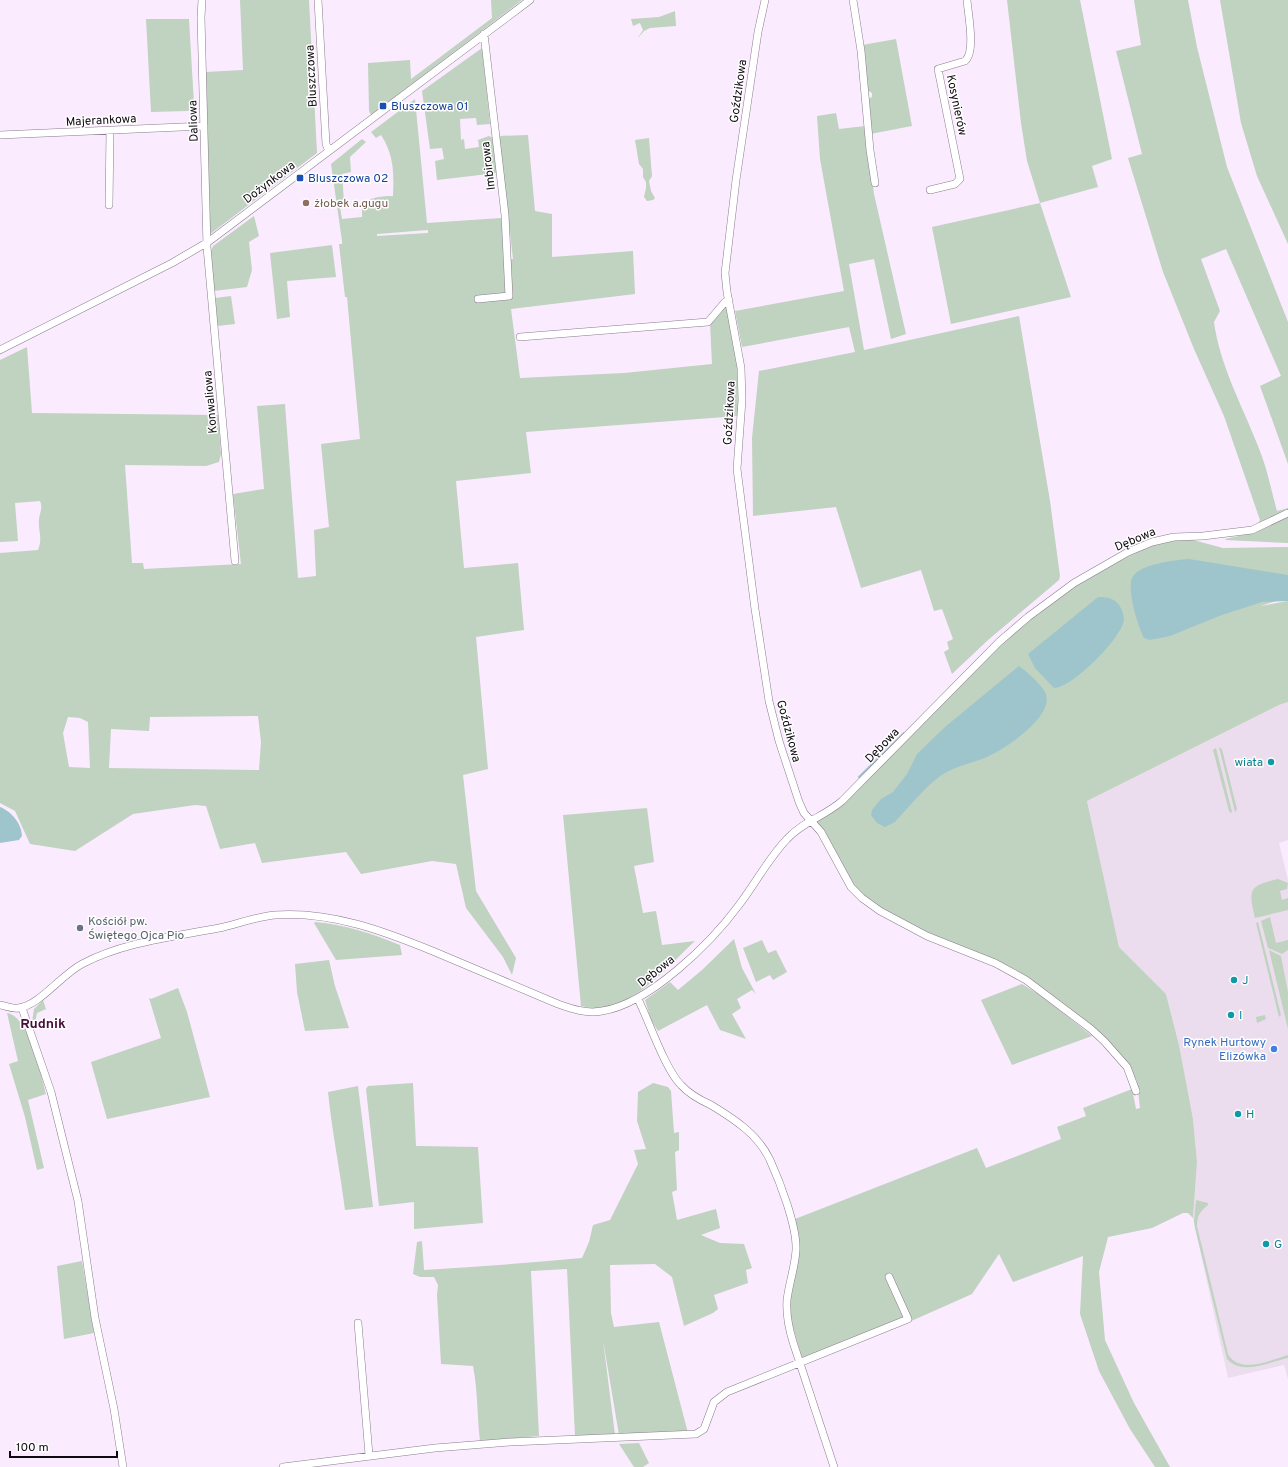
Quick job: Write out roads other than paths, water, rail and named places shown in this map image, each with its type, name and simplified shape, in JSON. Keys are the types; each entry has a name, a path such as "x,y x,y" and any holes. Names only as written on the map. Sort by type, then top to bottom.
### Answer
{"street":[{"name":"Daliowa","path":"202,0 200,17 208,242"},
{"name":"Bluszczowa","path":"318,0 326,144 329,151"},
{"name":"Dożynkowa","path":"0,350 166,266 208,242 530,0"},
{"name":"Goździkowa","path":"765,0 758,32 725,272 728,300 741,368 742,400 738,442 738,481 761,653 769,701 779,741 800,806 804,813 821,832 851,887 862,898 880,911 927,936 995,963 1026,980 1091,1029 1104,1041 1127,1067 1136,1091"},
{"path":"853,0 861,51 870,150 875,183"},
{"name":"Kosynierów","path":"930,190 955,184 960,178 938,69 965,61 968,58 971,47 967,0"},
{"name":"Imbirowa","path":"478,299 509,296 505,215 484,34"},
{"name":"Majerankowa","path":"0,135 204,126"},
{"path":"109,205 110,131"},
{"name":"Konwaliowa","path":"208,242 235,561"},
{"path":"520,337 708,322 728,300"},
{"name":"Dębowa","path":"22,1008 37,1000 75,968 112,951 168,936 276,915 309,916 369,927 558,1004 589,1012 615,1009 638,999 662,981 709,941 736,910 786,839 811,821 829,812 842,801 1012,630 1074,583 1128,552 1152,542 1174,537 1203,536 1252,530 1288,512"},
{"path":"638,999 668,1066 677,1081 693,1095 743,1126 762,1146 772,1164 790,1216 795,1238 795,1259 787,1308 792,1336 834,1467"},
{"path":"0,1005 22,1008 51,1092 78,1201 94,1312 114,1409 123,1467"},
{"path":"283,1467 422,1449 510,1442 692,1435 704,1429 710,1408 720,1396 744,1384 908,1319 889,1277"},
{"path":"358,1323 369,1455"}],"waterway":[{"path":"859,777 904,733"}],"place":[{"name":"Bluszczowa 01","path":"383,106"},
{"name":"Bluszczowa 02","path":"300,178"},
{"name":"żłobek a.gugu","path":"306,203"},
{"name":"wiata","path":"1271,762"},
{"name":"Kościół pw. Świętego Ojca Pio","path":"80,928"},
{"name":"J","path":"1234,980"},
{"name":"I","path":"1231,1015"},
{"name":"Rynek Hurtowy Elizówka","path":"1274,1049"},
{"name":"H","path":"1238,1114"},
{"name":"G","path":"1266,1244"}],"district":[{"name":"Rudnik","path":"43,1023"}]}
